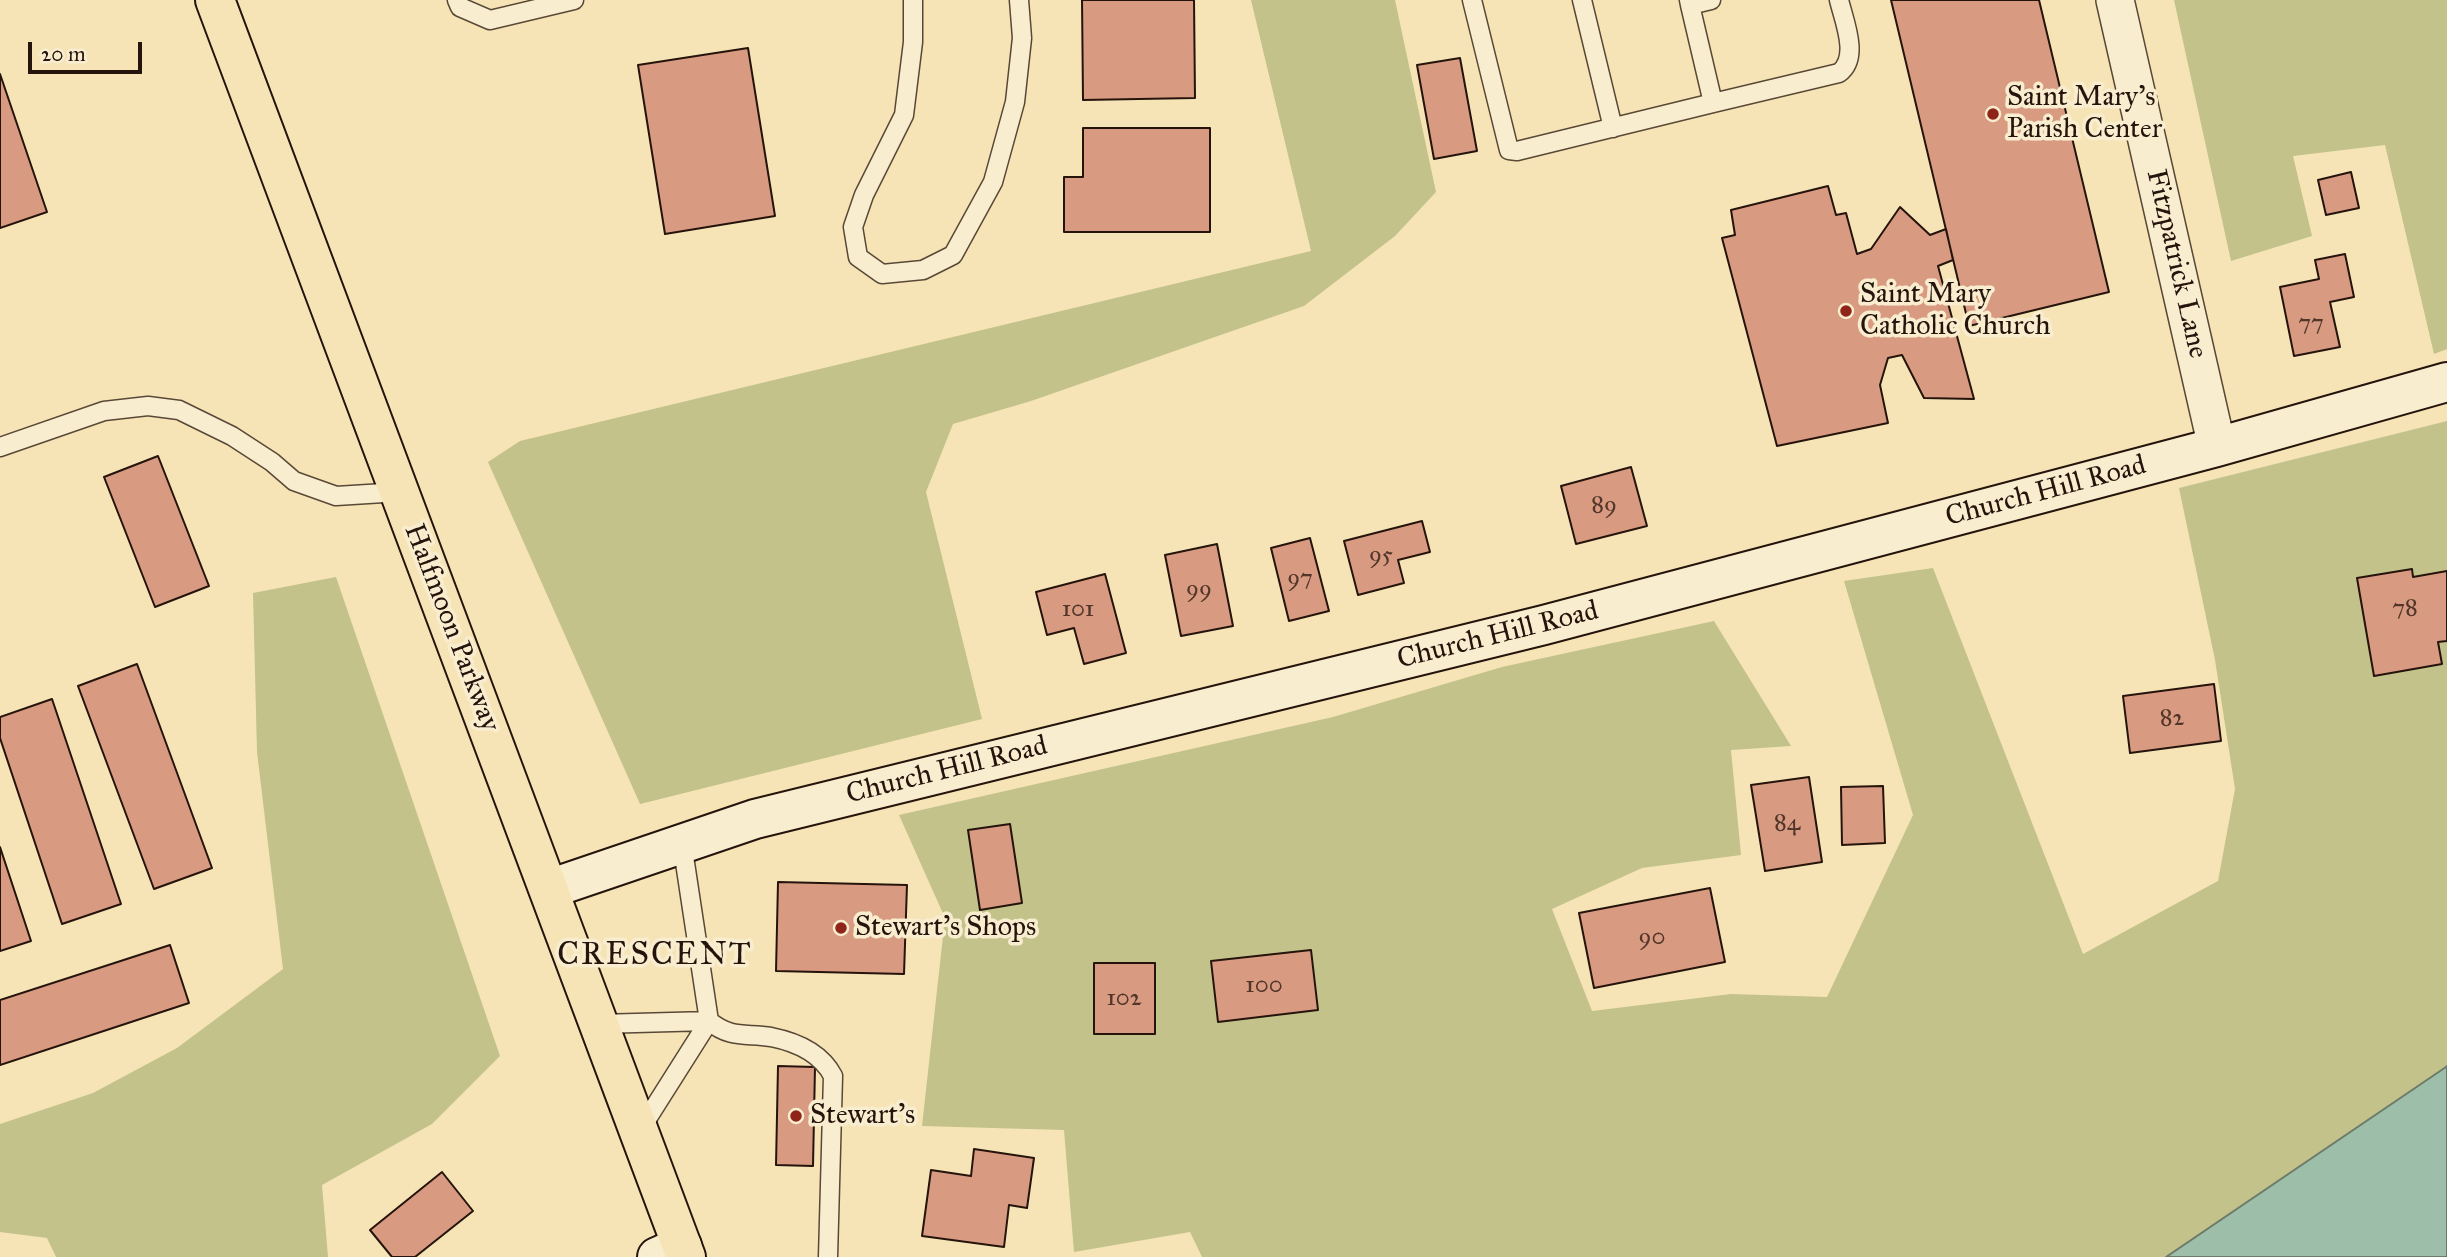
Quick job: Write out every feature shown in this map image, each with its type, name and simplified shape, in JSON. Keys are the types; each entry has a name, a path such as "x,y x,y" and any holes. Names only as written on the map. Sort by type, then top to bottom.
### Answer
{"main road":[{"name":"Halfmoon Parkway","path":"215,0 639,1131 675,1253"}],"street":[{"name":"Fitzpatrick Lane","path":"2115,0 2217,447"},
{"name":"Church Hill Road","path":"549,889 755,819 1544,625 2217,447 2447,382"}],"lane":[{"path":"457,0 460,7 489,19 574,0"},
{"path":"913,0 913,42 904,115 864,195 853,227 858,257 881,274 923,270 953,255 992,182 1015,102 1021,38 1019,0"},
{"path":"1472,0 1509,150 1517,151 1839,73 1850,60 1839,0"},
{"path":"1582,0 1613,128"},
{"path":"1711,0 1690,2 1713,103"},
{"path":"0,447 104,411 148,406 179,410 232,436 272,462 294,481 336,496 400,492"},
{"path":"639,1131 709,1021 682,843"},
{"path":"599,1024 709,1021 721,1030 741,1036 771,1037 808,1049 826,1062 833,1076 828,1257"}],"green space":[{"path":"1251,0 1395,0 1436,192 1395,236 1304,306 1031,401 953,424 926,492 982,719 640,804 488,462 520,441 1311,251"},
{"path":"2174,0 2447,0 2447,349 2434,354 2385,145 2293,156 2312,236 2231,261"},
{"path":"2447,421 2447,1066 2166,1257 1202,1257 1190,1232 1074,1252 1064,1130 922,1126 945,918 899,815 1333,717 1502,667 1714,621 1791,746 1731,750 1741,855 1642,868 1552,909 1592,1011 1731,994 1827,997 1913,815 1844,581 1933,568 2083,954 2218,881 2235,789 2215,660 2179,488"},
{"path":"336,577 500,1056 432,1124 322,1185 328,1257 56,1257 47,1238 0,1232 0,1124 93,1093 177,1048 283,969 257,752 253,593"}],"shaded area":[{"path":"2446,1067 2447,1257 2166,1257"}],"building":[{"path":"1082,0 1194,0 1195,98 1083,100"},
{"name":"Saint Mary's Parish Center","path":"1891,0 2039,0 2109,292 1969,326"},
{"path":"748,48 775,216 665,234 638,65"},
{"path":"1460,58 1477,151 1434,159 1417,65"},
{"path":"0,74 47,212 0,228"},
{"path":"1083,128 1210,128 1210,232 1064,232 1064,177 1083,177"},
{"path":"2351,172 2359,208 2326,215 2318,180"},
{"name":"Saint Mary Catholic Church","path":"1828,186 1836,215 1846,213 1857,254 1871,249 1900,207 1930,235 1946,229 1953,260 1938,266 1974,399 1924,398 1902,355 1888,358 1880,385 1888,423 1777,446 1722,238 1735,235 1731,210"},
{"path":"2345,254 2354,297 2330,302 2340,347 2294,356 2280,287 2319,279 2315,260"},
{"path":"158,456 209,586 155,607 104,477"},
{"path":"1631,467 1647,526 1576,544 1561,486"},
{"path":"1422,521 1430,552 1398,560 1404,583 1358,595 1344,541"},
{"path":"1310,538 1329,611 1289,621 1271,548"},
{"path":"1217,544 1233,626 1181,636 1165,555"},
{"path":"2412,569 2413,577 2447,571 2447,641 2438,642 2442,664 2374,676 2357,578"},
{"path":"1105,574 1126,653 1084,664 1074,628 1047,635 1036,592"},
{"path":"137,664 212,868 154,889 78,686"},
{"path":"2214,684 2221,741 2130,753 2123,696"},
{"path":"52,699 121,904 62,924 0,738 0,717"},
{"path":"1809,777 1822,862 1765,871 1751,785"},
{"path":"1883,786 1885,843 1842,845 1841,787"},
{"path":"1010,824 1022,903 980,910 968,830"},
{"path":"0,847 31,941 0,951"},
{"name":"Stewart's Shops","path":"778,882 907,885 904,974 776,971"},
{"path":"1710,888 1725,962 1594,988 1579,913"},
{"path":"170,945 189,1003 0,1065 0,1000"},
{"path":"1311,950 1318,1010 1218,1022 1211,961"},
{"path":"1094,963 1155,963 1155,1034 1094,1034"},
{"name":"Stewart's","path":"778,1066 815,1067 813,1166 776,1165"},
{"path":"974,1149 1034,1158 1027,1208 1009,1205 1004,1247 922,1236 931,1170 971,1176"},
{"path":"442,1172 473,1211 415,1257 392,1257 370,1230"}],"place":[{"name":"Saint Mary's Parish Center","path":"1993,114"},
{"name":"Saint Mary Catholic Church","path":"1846,311"},
{"name":"Stewart's Shops","path":"841,928"},
{"name":"Stewart's","path":"796,1116"}],"district":[{"name":"CRESCENT","path":"655,956"}]}
